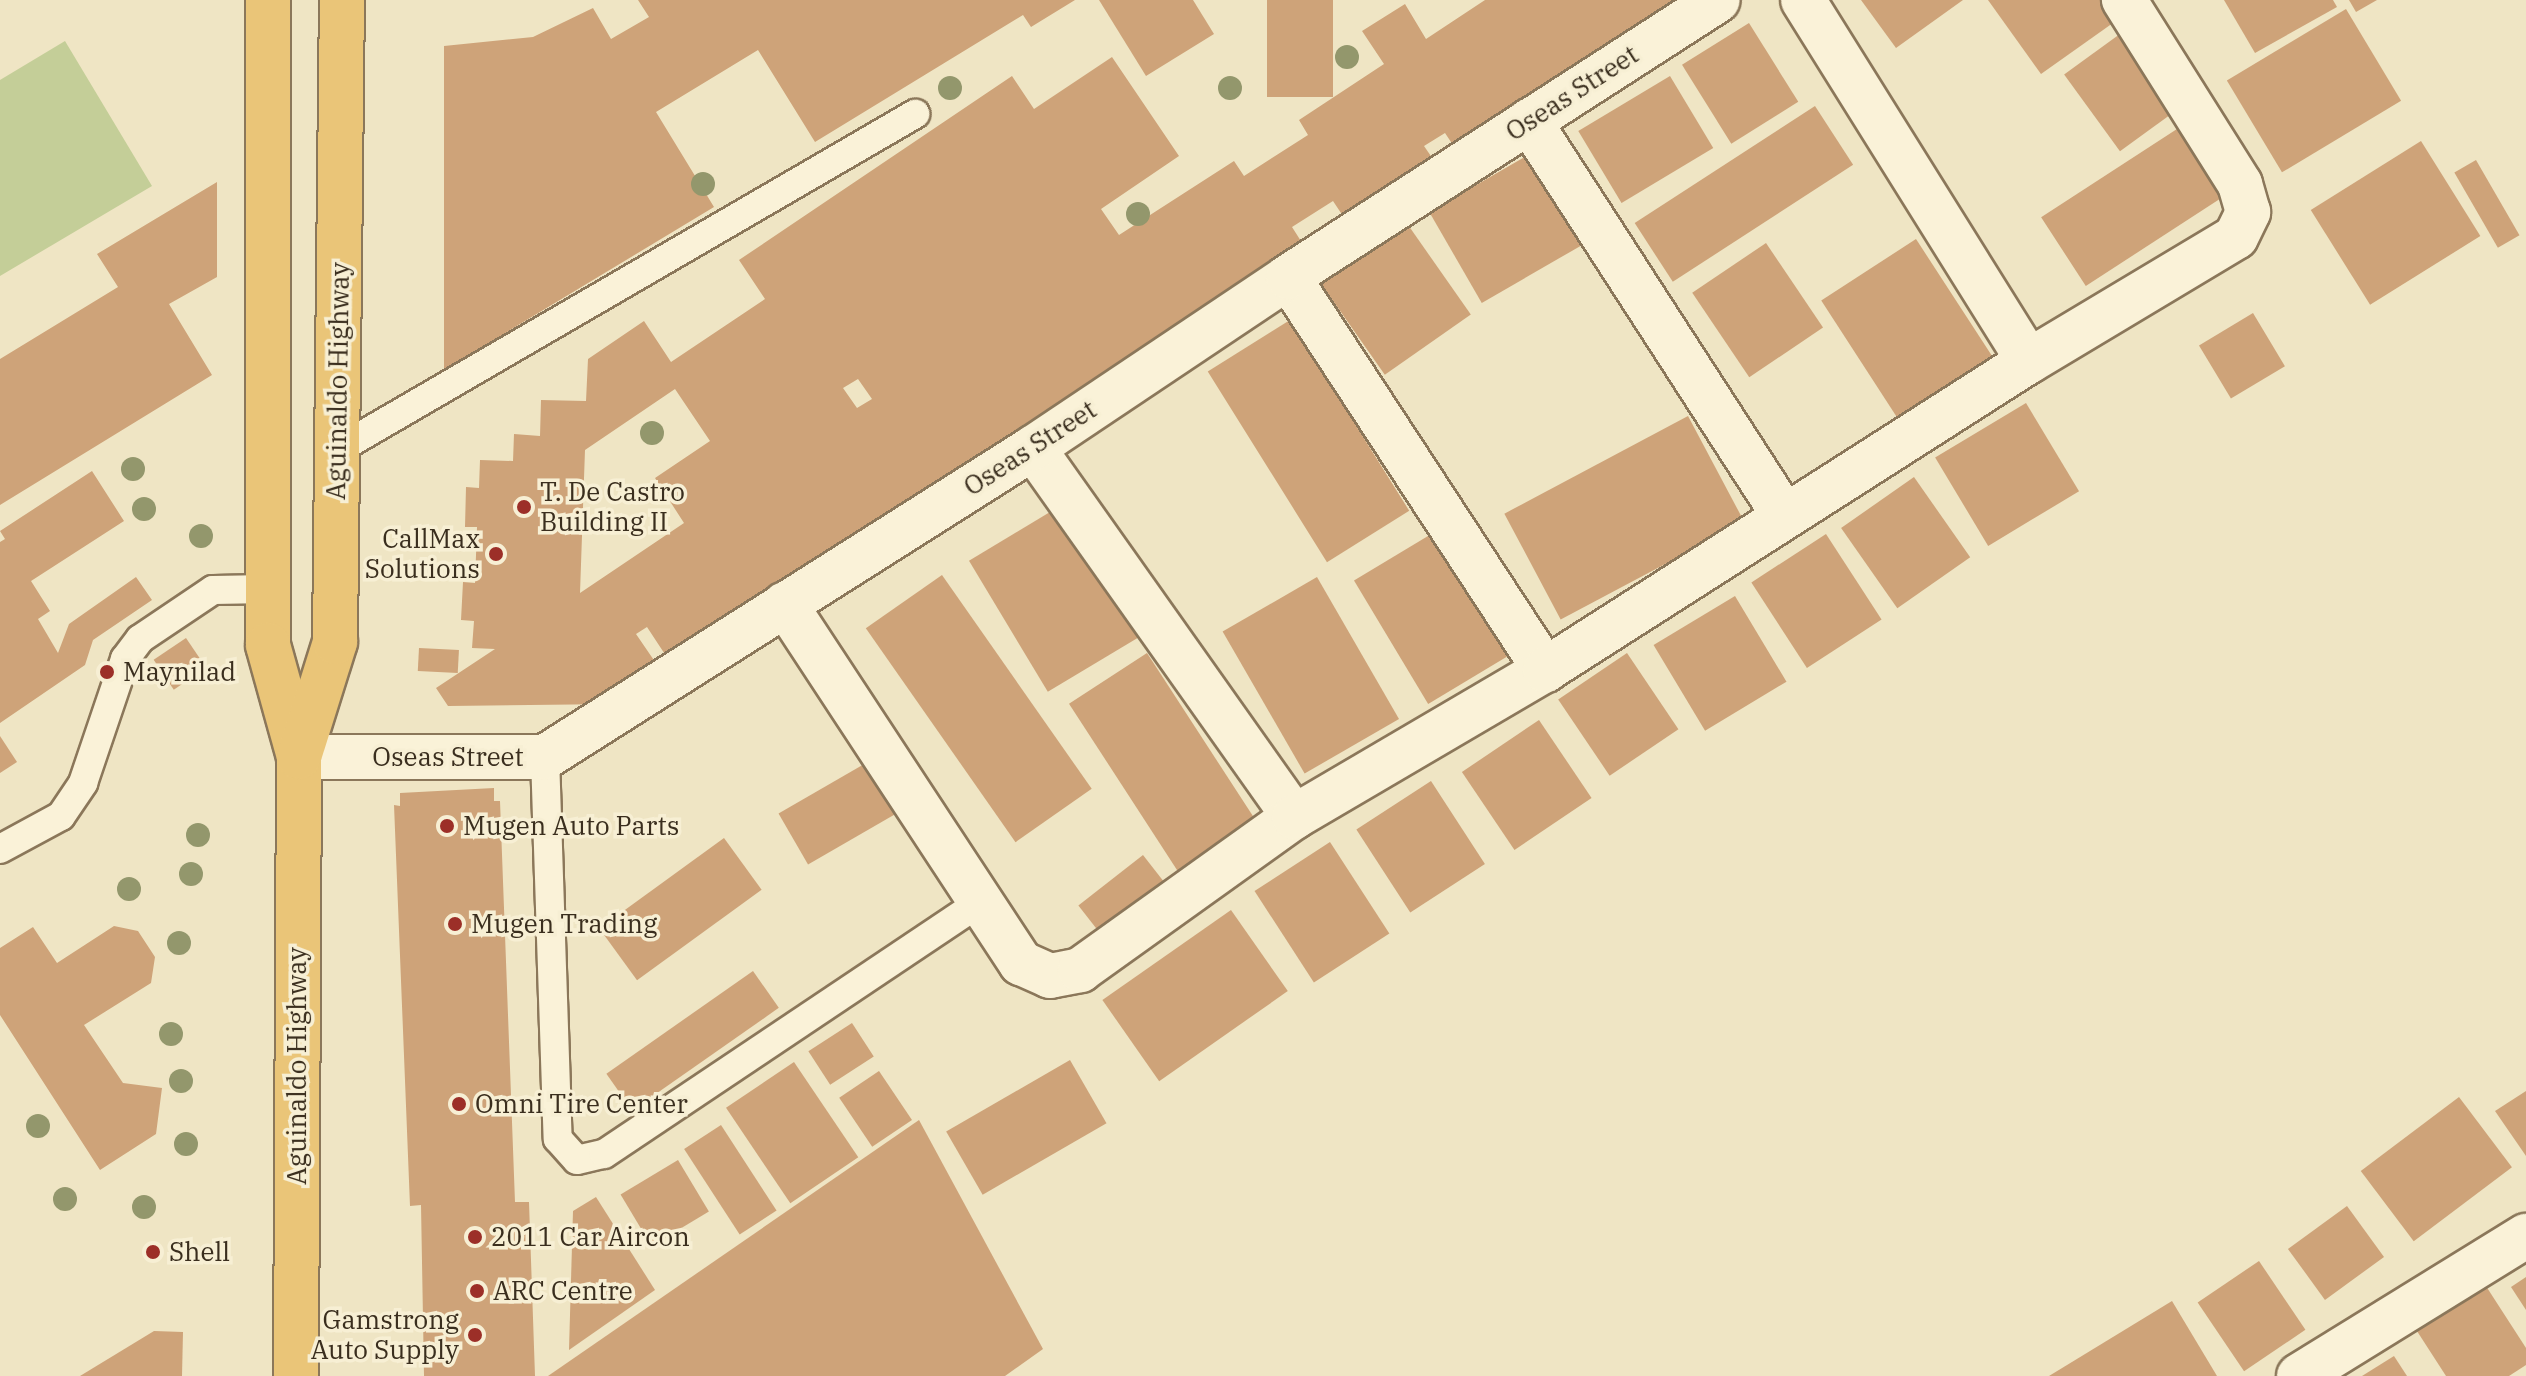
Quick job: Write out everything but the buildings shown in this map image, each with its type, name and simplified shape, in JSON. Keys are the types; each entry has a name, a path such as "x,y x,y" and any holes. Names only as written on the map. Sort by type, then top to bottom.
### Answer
{"highway":[{"name":"Aguinaldo Highway","path":"299,757 335,642 340,0"},
{"name":"Aguinaldo Highway","path":"261,7 268,645 299,757 296,1376"}],"street":[{"path":"340,0 351,0"},
{"name":"Oseas Street","path":"299,757 545,757 1033,448 1288,277 1718,0"},
{"path":"1803,0 2029,361"},
{"path":"785,604 1021,963 1034,971 1066,975 1294,817 1545,670 2029,361 2236,237 2248,212 2240,184 2124,0"},
{"path":"1529,121 1785,516"},
{"path":"1288,277 1545,670"},
{"path":"1033,448 1294,817"},
{"path":"2299,1376 2526,1236"}],"lane":[{"path":"337,450 915,114"},
{"path":"0,849 61,816 83,783 125,659 140,639 213,590 268,589"},
{"path":"545,757 558,1139 577,1160 604,1154 980,902"}],"green space":[{"path":"65,41 152,186 0,276 0,80"}],"place":[{"name":"T. De Castro Building II","path":"524,507"},
{"name":"CallMax Solutions","path":"496,554"},
{"name":"Maynilad","path":"107,672"},
{"name":"Mugen Auto Parts","path":"447,826"},
{"name":"Mugen Trading","path":"455,924"},
{"name":"Omni Tire Center","path":"459,1104"},
{"name":"2011 Car Aircon","path":"475,1237"},
{"name":"Shell","path":"153,1252"},
{"name":"ARC Centre","path":"477,1291"},
{"name":"Gamstrong Auto Supply","path":"475,1335"}]}
